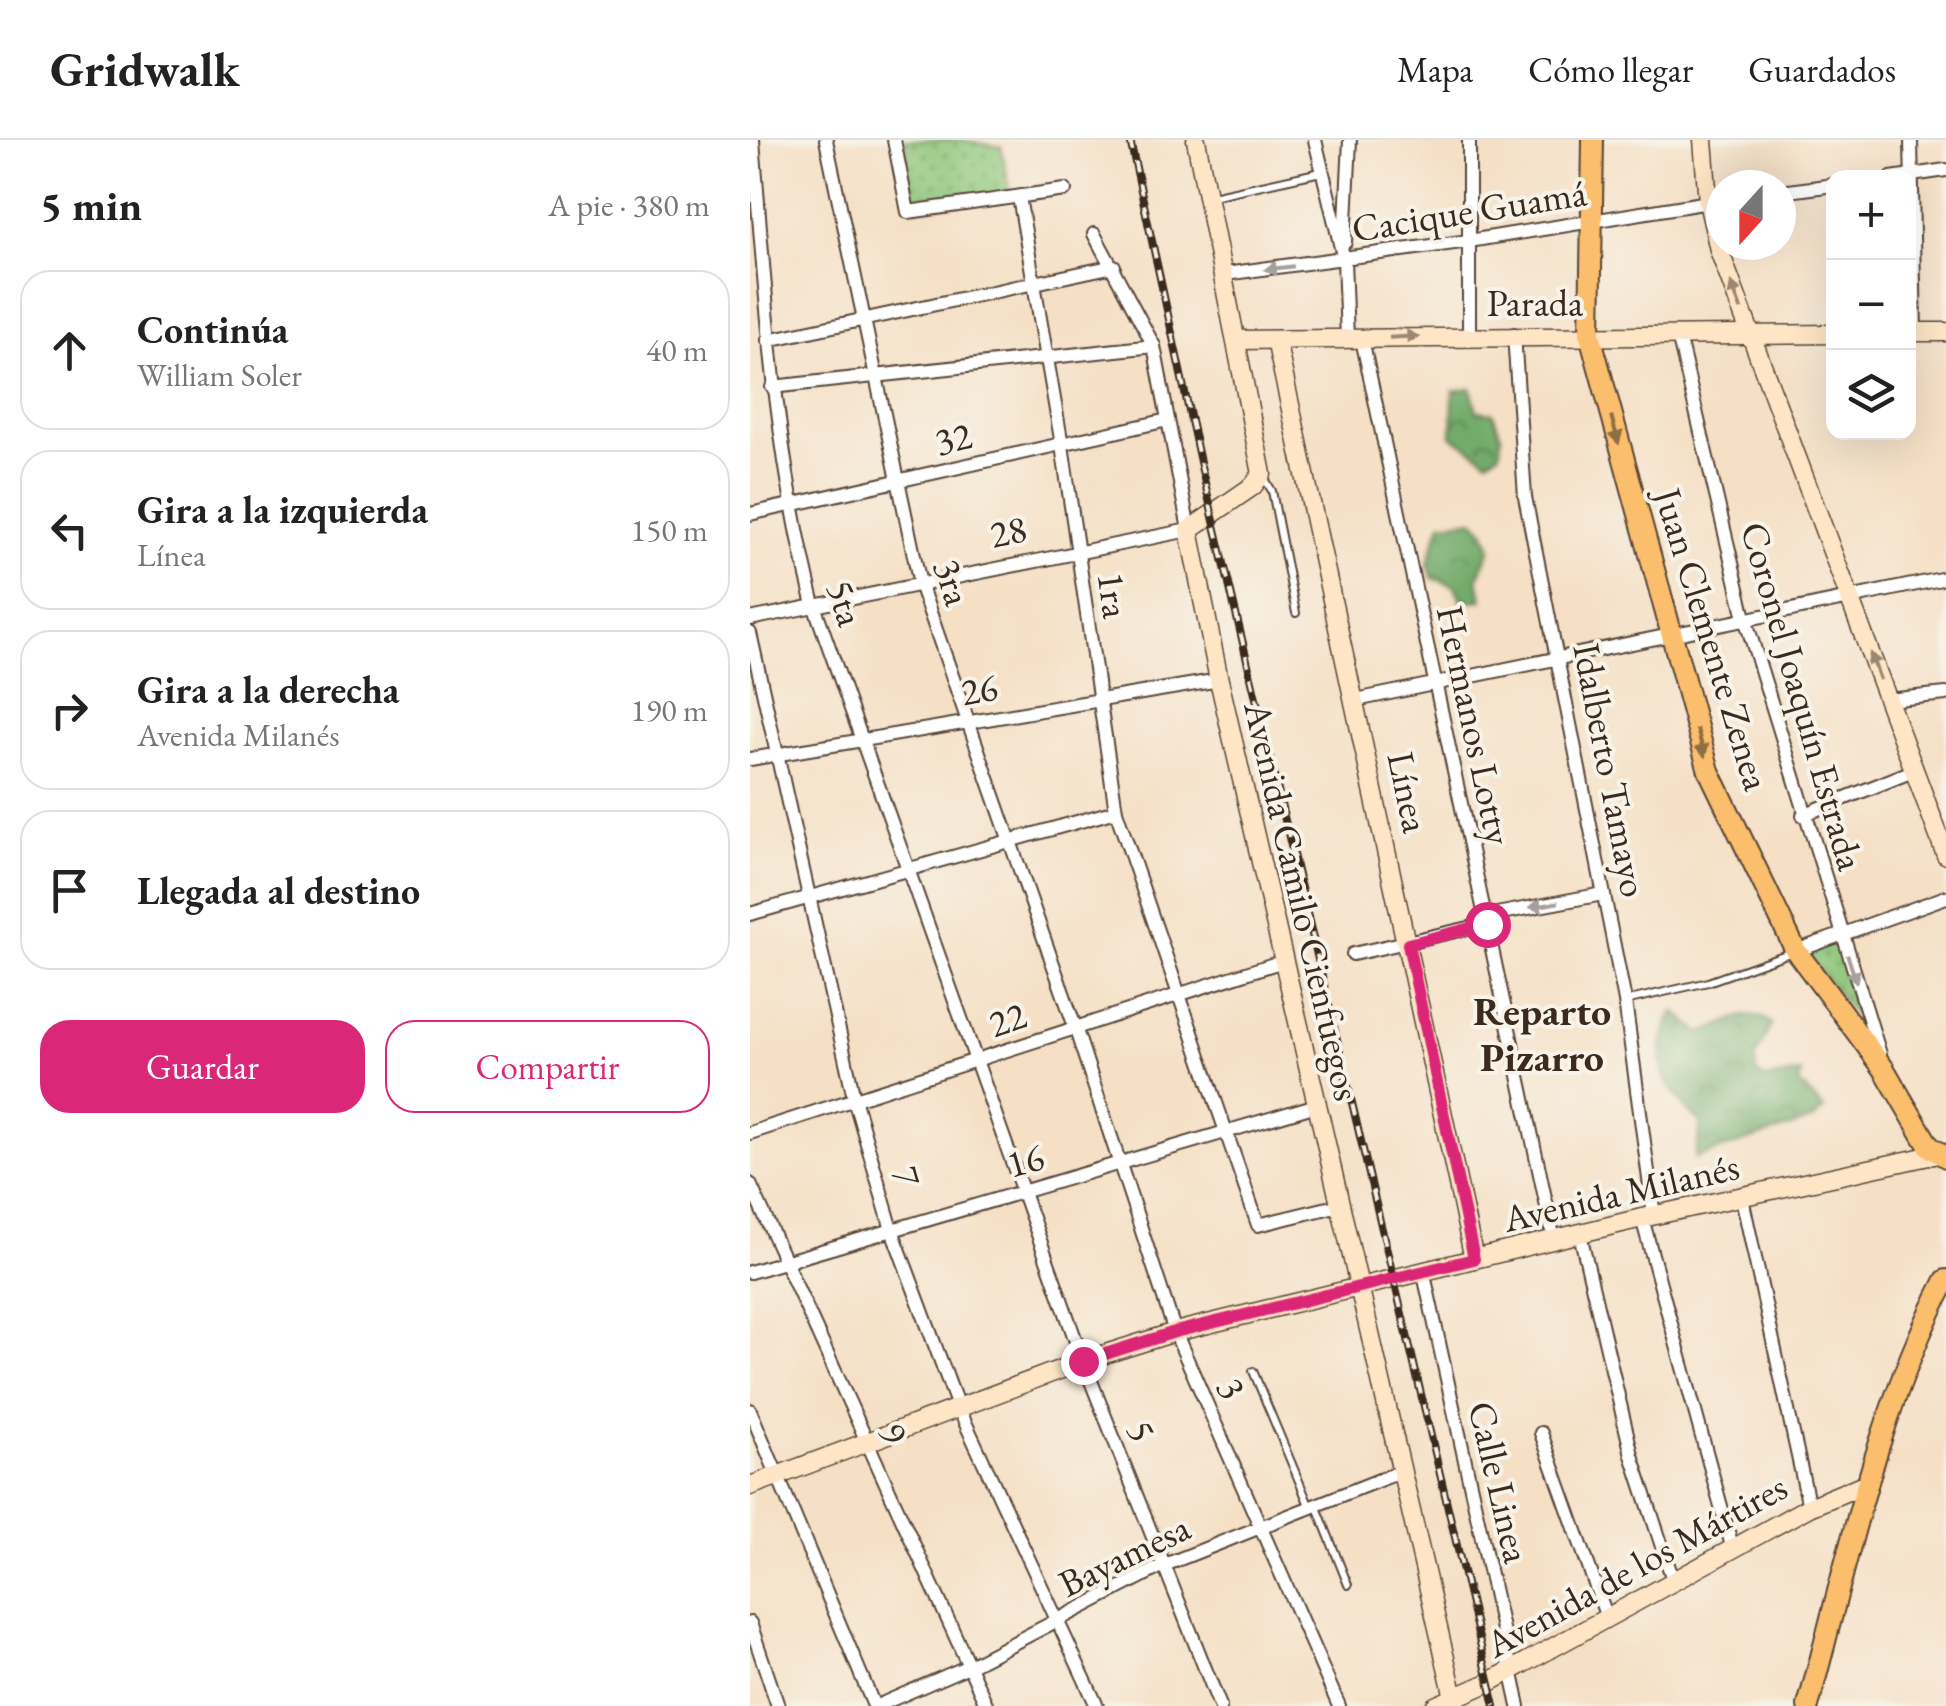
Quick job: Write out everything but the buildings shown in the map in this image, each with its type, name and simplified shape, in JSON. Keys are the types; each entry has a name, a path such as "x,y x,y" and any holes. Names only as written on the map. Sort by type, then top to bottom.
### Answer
{"main road":[{"name":"Juan Clemente Zenea","path":"1594,140 1590,336 1709,771 1796,951 1884,1069 1942,1156"},
{"path":"1808,1706 1869,1482 1915,1346 1946,1280"}],"street":[{"name":"3ra","path":"826,140 920,584 1075,1027"},
{"path":"894,140 908,212 1064,190"},
{"path":"1196,140 1262,474"},
{"path":"1315,140 1344,260"},
{"path":"1344,260 1350,140"},
{"path":"1468,334 1470,140"},
{"path":"1703,140 1708,170"},
{"path":"1911,140 1914,170"},
{"name":"5ta","path":"754,141 772,387 789,506 814,605 859,740 978,1060"},
{"path":"1916,174 1946,170"},
{"path":"1796,190 1826,186"},
{"name":"1ra","path":"1019,197 1062,445 1116,812 1258,1226 1340,1205"},
{"name":"Cacique Guamá","path":"1224,274 1470,242 1706,202"},
{"path":"1094,234 1154,346 1189,530"},
{"name":"Hermanos Lotty","path":"1344,260 1354,339 1554,1240"},
{"path":"1723,260 1946,855"},
{"path":"768,340 862,316 1114,266"},
{"path":"1916,332 1946,332"},
{"name":"Parada","path":"1237,340 1468,334 1826,334"},
{"name":"Idalberto Tamayo","path":"1514,334 1525,497 1625,1001 1648,1217 1733,1550"},
{"name":"Coronel Joaquín Estrada","path":"1678,335 1746,618 1884,1069"},
{"name":"Línea","path":"1276,340 1474,1259"},
{"path":"772,387 1154,346"},
{"name":"32","path":"750,514 1168,420"},
{"name":"28","path":"750,619 1077,549 1189,530 1252,486 1262,474"},
{"name":"Avenida Camilo Cienfuegos","path":"1189,530 1218,680 1456,1702"},
{"path":"1356,700 1672,636 1848,594 1946,578"},
{"name":"7","path":"750,633 855,1102 892,1230 958,1407 1097,1706"},
{"name":"26","path":"750,759 1218,680"},
{"path":"1887,700 1946,694"},
{"path":"1803,814 1913,771"},
{"path":"750,914 1116,812"},
{"path":"1353,954 1408,944 1486,920 1603,894"},
{"path":"1796,951 1946,898"},
{"name":"22","path":"750,1134 1283,961"},
{"name":"3","path":"1075,1027 1175,1332 1340,1706"},
{"name":"5","path":"978,1060 1083,1361 1220,1706"},
{"name":"16","path":"750,1272 1316,1105"},
{"name":"Avenida Milanés","path":"750,1486 1083,1361 1175,1332 1648,1217 1942,1156"},
{"name":"9","path":"750,1184 987,1706"},
{"path":"1742,1198 1809,1507"},
{"path":"1580,1234 1632,1456 1672,1580"},
{"name":"Calle Linea","path":"1423,1270 1520,1706"},
{"path":"750,1410 876,1706"},
{"path":"1541,1433 1606,1615"},
{"name":"Bayamesa","path":"876,1706 971,1665 1162,1566 1402,1470"},
{"name":"Avenida de los Mártires","path":"1435,1706 1456,1702 1606,1615 1809,1507 1869,1482"},
{"path":"750,1622 778,1706"}],"lane":[{"path":"1208,197 1322,171"},
{"path":"1262,474 1272,491 1296,613"},
{"path":"1625,1001 1708,982 1796,951"},
{"path":"1254,1371 1348,1585"}],"green space":[{"path":"904,140 962,140 1001,147 1011,196 913,208"},
{"path":"1471,388 1477,411 1493,413 1501,436 1500,452 1488,460 1452,436 1453,391"},
{"path":"1474,519 1484,529 1491,548 1478,578 1482,600 1462,602 1455,586 1432,578 1428,563 1441,523"},
{"path":"1837,938 1857,1018 1803,950"},
{"path":"1674,1011 1701,1033 1737,1018 1763,1018 1772,1024 1756,1056 1756,1073 1765,1079 1801,1073 1799,1084 1824,1109 1813,1120 1695,1158 1701,1123 1668,1085 1661,1058 1666,1028"}],"railway":[{"path":"1130,140 1200,462 1495,1706"}],"district":[{"name":"Reparto Pizarro","path":"1542,1034"}],"route":[{"path":"1083,1361 1175,1332 1474,1259 1408,944 1487,924"}]}
